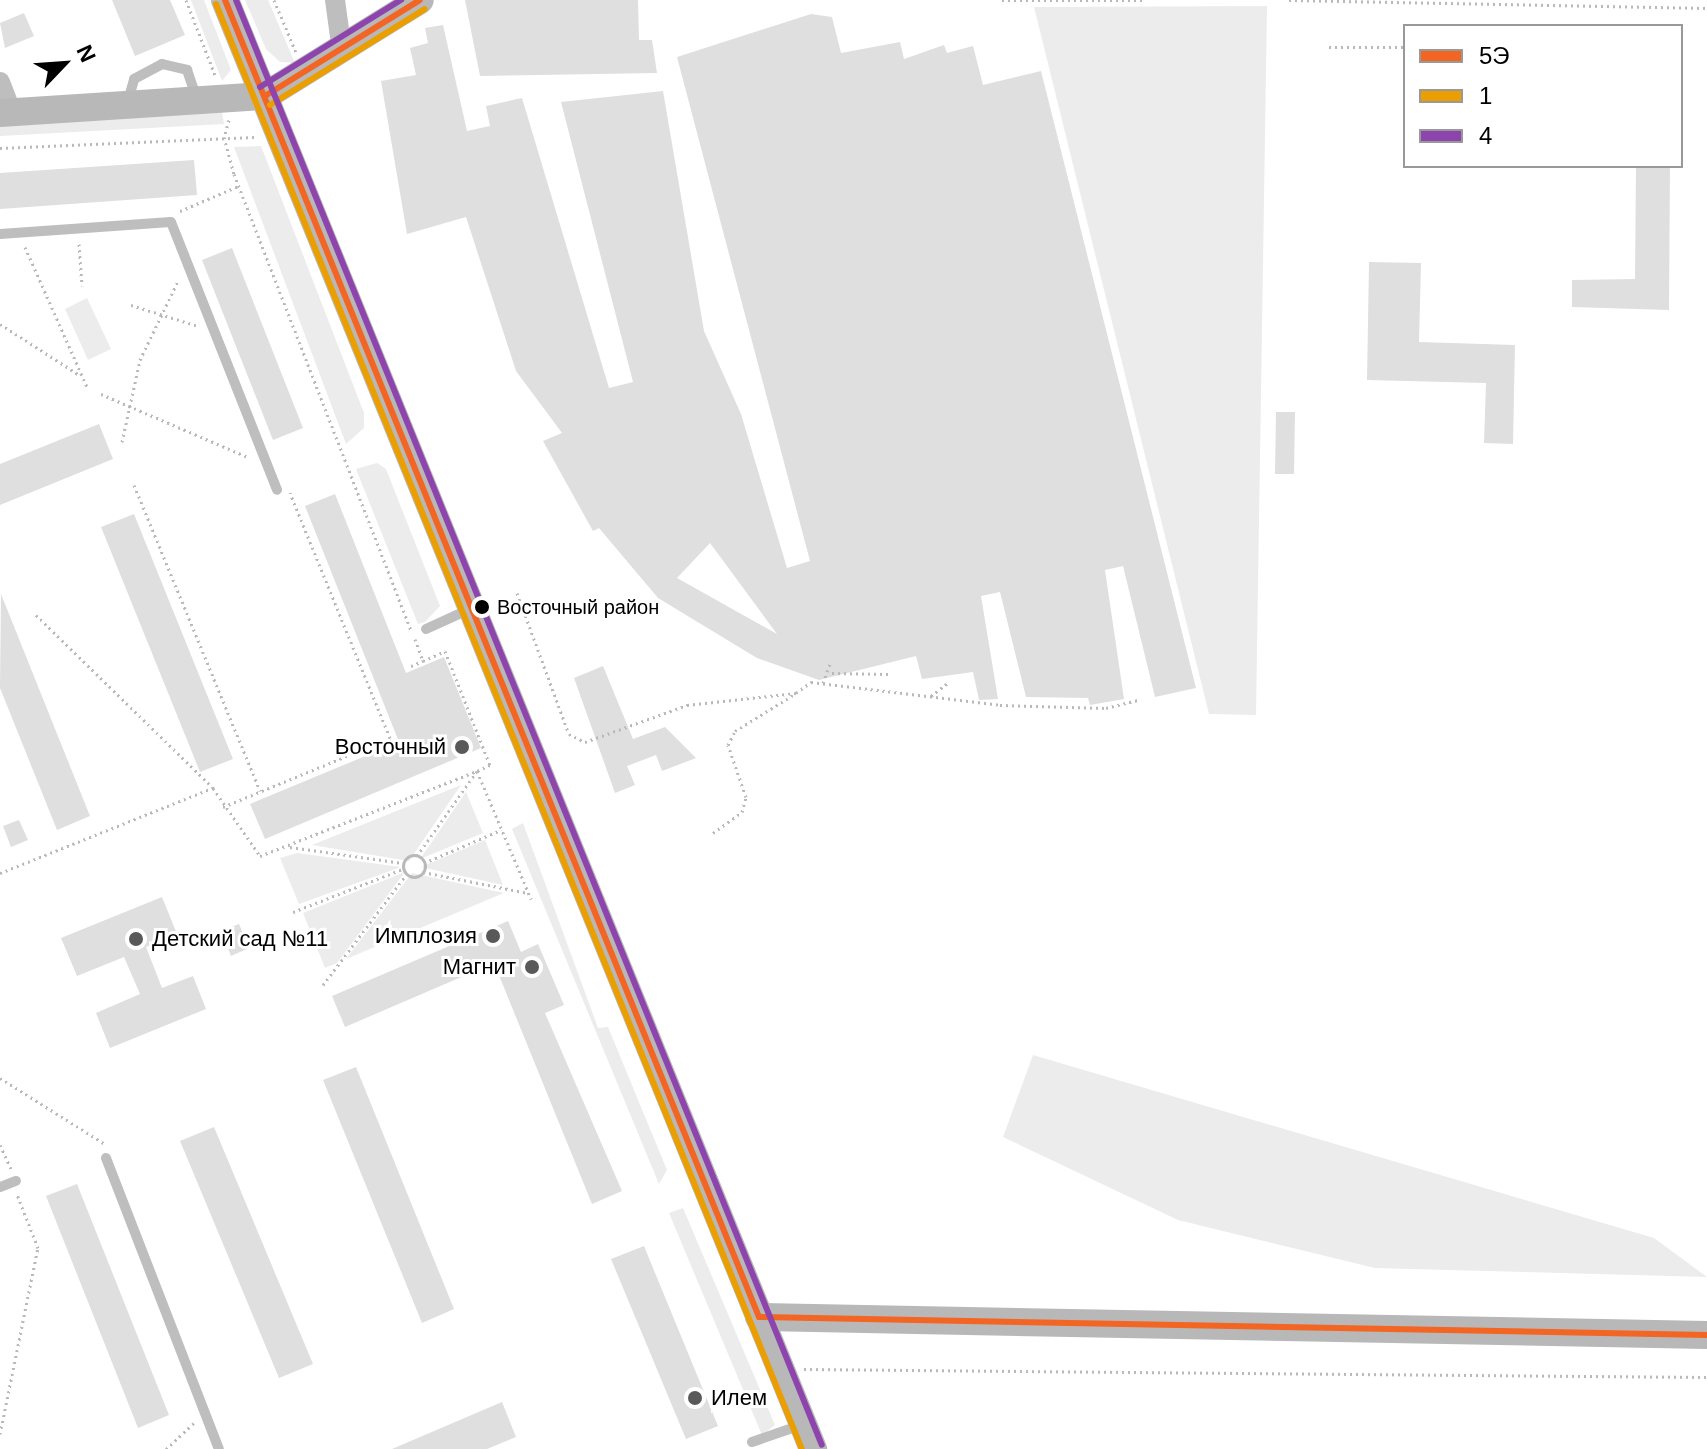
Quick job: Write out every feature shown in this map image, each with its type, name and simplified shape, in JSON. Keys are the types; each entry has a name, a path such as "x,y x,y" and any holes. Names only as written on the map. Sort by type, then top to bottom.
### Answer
{"main road":[{"path":"225,0 808,1436"},
{"path":"6,113 226,101 265,96 306,76 420,0"},
{"path":"759,1317 1707,1335"}],"street":[{"path":"335,0 342,51"},
{"path":"0,82 6,113"}],"lane":[{"path":"127,106 134,79 162,64 187,70 198,102"},
{"path":"0,234 171,222 269,470 282,488"},
{"path":"426,629 472,608"},
{"path":"106,1158 219,1449"},
{"path":"0,1187 16,1181"},
{"path":"752,1442 808,1436"}],"path":[{"path":"186,0 226,101 230,128 224,137"},
{"path":"274,0 306,76"},
{"path":"1002,0 1144,0"},
{"path":"1289,0 1707,8"},
{"path":"1570,0 1570,7"},
{"path":"1329,47 1403,47"},
{"path":"224,137 239,186 423,661"},
{"path":"0,148 258,137"},
{"path":"181,228 175,213 239,186"},
{"path":"78,228 82,286"},
{"path":"20,232 88,389"},
{"path":"122,442 140,360 187,264"},
{"path":"131,305 161,317 213,330"},
{"path":"0,324 84,378"},
{"path":"101,394 131,403 269,470"},
{"path":"134,485 260,791"},
{"path":"223,807 390,738 282,488"},
{"path":"517,593 569,734 585,742 687,705 796,693"},
{"path":"36,615 213,788 223,807 260,856 490,765 445,651 411,666"},
{"path":"823,683 832,673 831,661"},
{"path":"832,673 888,674"},
{"path":"931,696 950,681"},
{"path":"713,833 742,812 746,797 728,745 735,731 796,693 823,683 931,696 1106,708 1141,699"},
{"path":"477,771 531,899"},
{"path":"286,847 403,863 417,856 477,771"},
{"path":"0,873 213,788"},
{"path":"424,863 501,830"},
{"path":"417,856 424,863"},
{"path":"403,863 406,875"},
{"path":"423,872 424,863"},
{"path":"293,912 403,869"},
{"path":"323,985 406,875 423,872 528,893"},
{"path":"0,1078 110,1146"},
{"path":"0,1145 16,1181 38,1248 0,1434"},
{"path":"780,1369 1707,1377"},
{"path":"166,1449 204,1412"}],"shaded area":[{"path":"191,0 204,0 231,70 222,81"},
{"path":"245,0 268,0 295,63 280,62 266,49"},
{"path":"1267,6 1256,715 1209,714 1034,7"},
{"path":"222,112 224,124 0,136 0,121"},
{"path":"261,146 364,413 364,428 346,444 234,147"},
{"path":"87,298 111,349 88,360 65,309"},
{"path":"377,463 386,469 440,606 425,622 418,624 356,469"},
{"path":"461,785 409,861 312,845"},
{"path":"466,792 483,833 420,859"},
{"path":"523,823 598,1028 608,1027 667,1170 659,1184 512,829"},
{"path":"485,840 503,885 421,867"},
{"path":"297,853 401,867 299,904 280,858"},
{"path":"405,872 337,963 325,968 303,913"},
{"path":"412,873 504,893 346,959"},
{"path":"1033,1055 1654,1238 1707,1277 1375,1268 1178,1220 1003,1137"},
{"path":"683,1208 775,1425 762,1435 669,1213"}],"building":[{"path":"112,0 170,0 185,35 135,56"},
{"path":"465,0 638,0 639,40 652,40 657,73 480,76"},
{"path":"24,13 34,36 5,48 0,23"},
{"path":"811,14 832,17 841,53 900,42 904,59 944,45 947,53 973,46 983,85 1041,71 1196,688 1155,697 1123,566 1105,570 1124,699 1090,705 1088,698 1026,697 1000,592 981,596 998,699 979,700 973,672 922,679 916,656 819,680 757,658 658,598 599,528 593,531 543,441 562,433 516,371 466,217 407,234 381,81 416,75 410,48 428,43 425,28 443,25 467,131 490,126 486,106 522,98 609,388 633,382 561,102 663,91 704,331 741,414 787,568 810,561 677,57","holes":["710,543 777,634 677,578"]},
{"path":"194,160 197,195 0,209 0,173"},
{"path":"1636,168 1670,168 1669,310 1572,307 1572,280 1635,279"},
{"path":"232,248 303,428 273,440 202,260"},
{"path":"1369,262 1421,263 1419,342 1515,345 1513,444 1484,443 1486,383 1367,380"},
{"path":"1276,412 1295,412 1294,474 1275,474"},
{"path":"99,424 113,459 0,505 0,464"},
{"path":"335,494 406,673 444,657 481,748 265,839 250,804 399,742 305,506"},
{"path":"134,514 233,759 200,772 101,527"},
{"path":"1,594 90,816 57,830 0,688"},
{"path":"603,666 633,739 665,727 696,758 662,771 656,755 627,766 635,785 615,793 574,678"},
{"path":"19,820 28,840 11,847 3,826"},
{"path":"162,897 177,934 146,947 162,988 193,976 206,1009 110,1048 96,1013 140,994 124,957 77,976 61,938"},
{"path":"508,921 521,952 538,944 564,1005 545,1013 622,1191 592,1204 494,963 345,1027 332,996"},
{"path":"239,924 249,948 231,956 221,931"},
{"path":"356,1067 454,1309 422,1323 323,1080"},
{"path":"214,1127 313,1364 279,1378 180,1141"},
{"path":"77,1184 169,1415 138,1428 46,1196"},
{"path":"644,1246 718,1426 686,1439 611,1259"},
{"path":"502,1402 516,1437 487,1449 392,1449"}],"transit line":[{"name":"5Э","path":"225,0 759,1317"},
{"name":"4","path":"236,0 822,1445"},
{"name":"4","path":"260,87 401,0"},
{"name":"5Э","path":"265,96 420,0"},
{"name":"1","path":"216,4 802,1449"},
{"name":"1","path":"270,105 425,9"},
{"name":"5Э","path":"759,1317 1707,1335"}],"place":[{"name":"Восточный район","path":"482,607"},
{"name":"Восточный","path":"462,747"},
{"name":"Имплозия","path":"493,936"},
{"name":"Детский сад №11","path":"136,939"},
{"name":"Магнит","path":"532,967"},
{"name":"Илем","path":"695,1398"}]}
